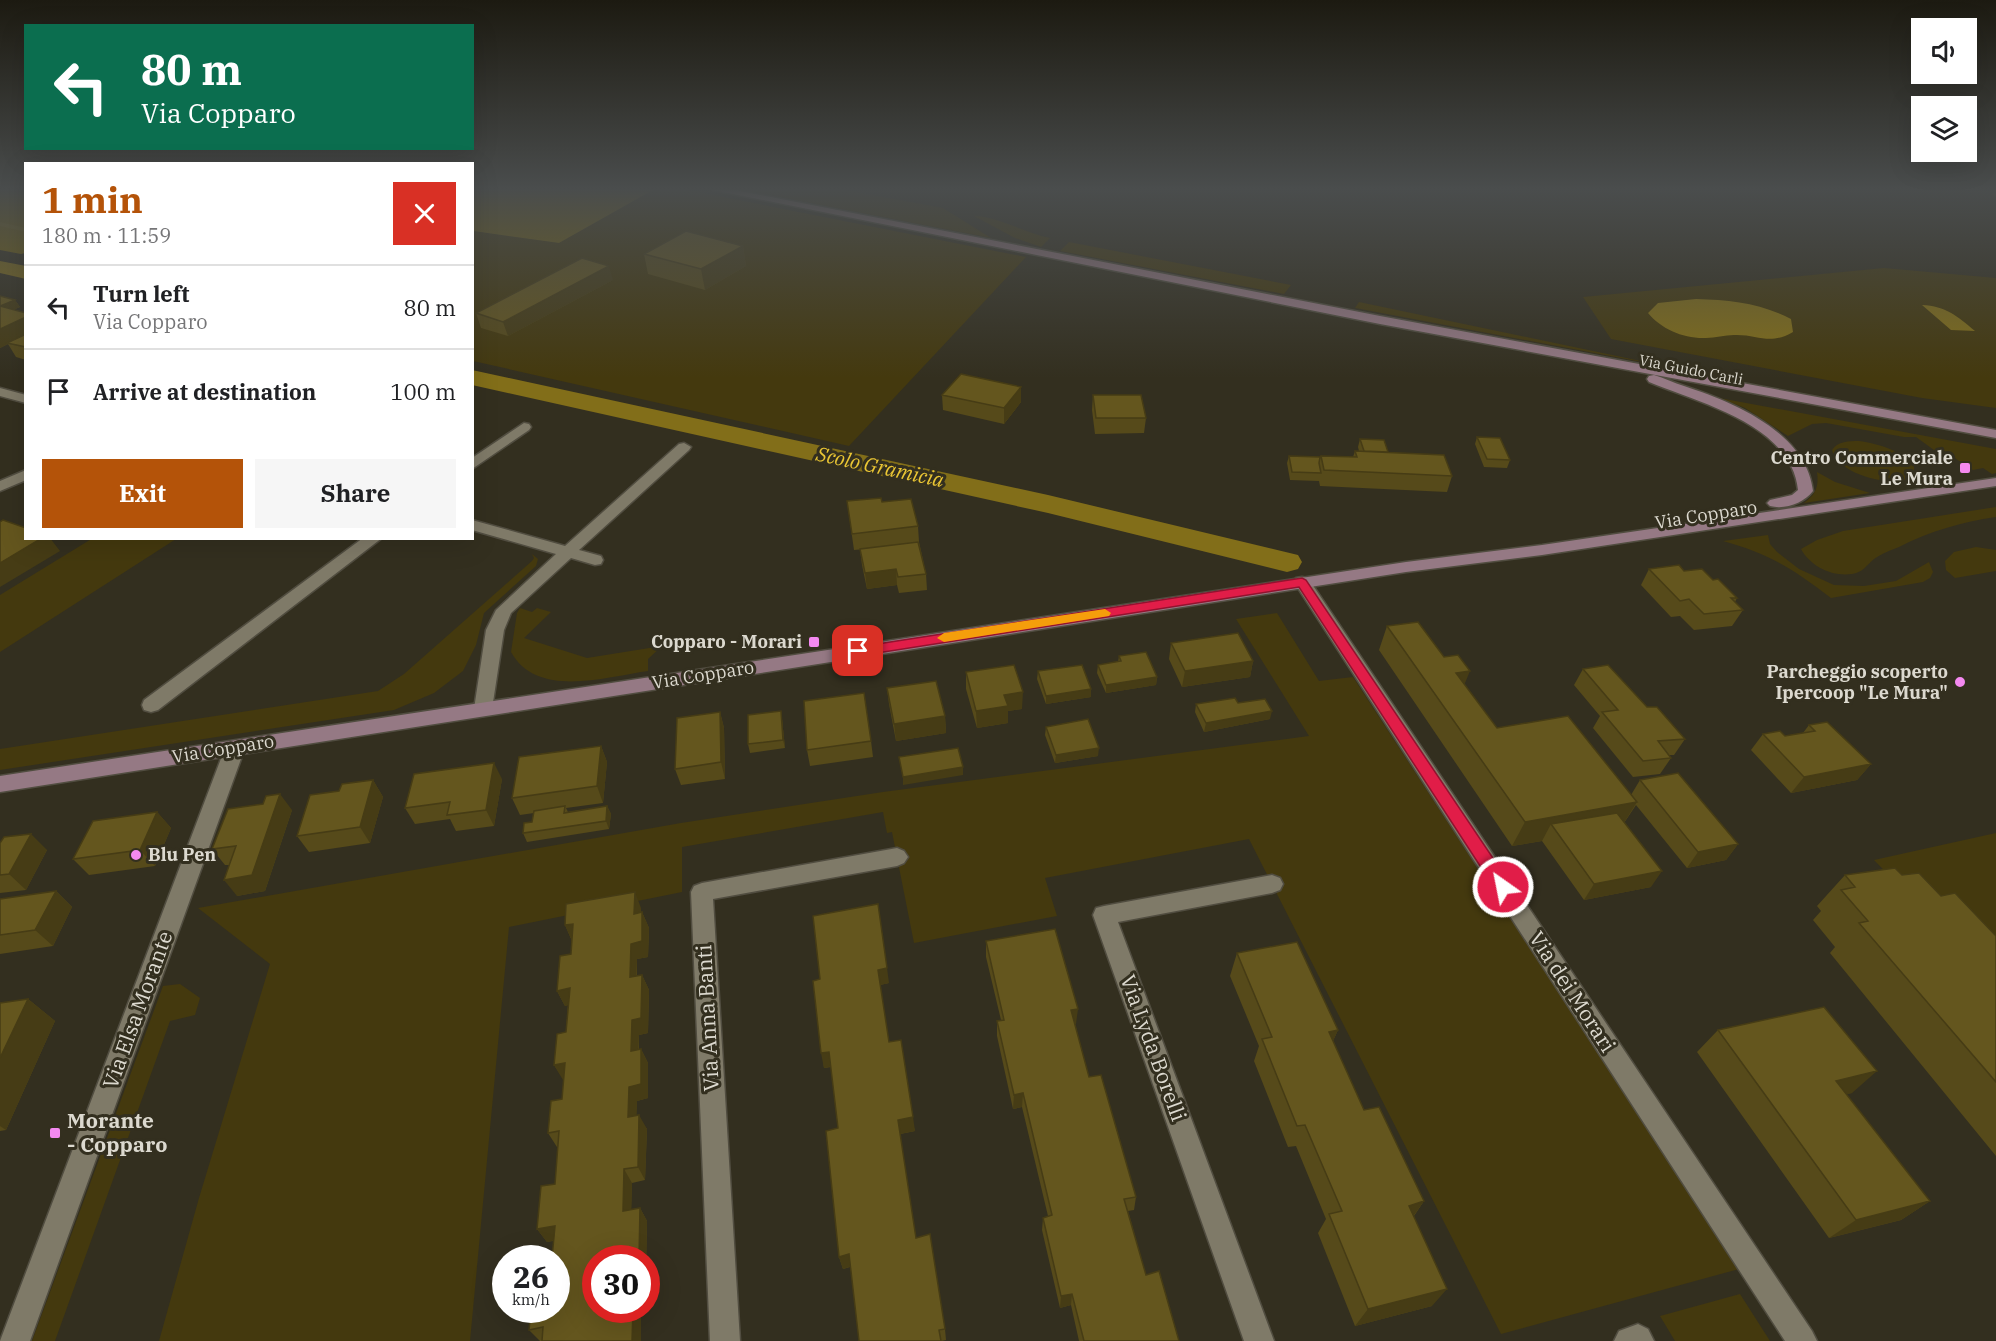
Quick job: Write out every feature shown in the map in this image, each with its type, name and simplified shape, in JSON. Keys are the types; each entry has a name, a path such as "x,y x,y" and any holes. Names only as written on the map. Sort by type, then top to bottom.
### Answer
{"street":[{"name":"Via Guido Carli","path":"1037,253 1380,320 1888,426 1996,445"},
{"name":"Via Guido Carli","path":"1380,320 1596,358 1996,434"},
{"name":"Via Copparo","path":"1406,567 1539,542 1797,499 1806,491 1807,480 1799,467 1782,446 1746,416 1730,406 1677,390 1654,379"},
{"path":"0,392 24,398"},
{"path":"474,464 524,427"},
{"path":"483,709 495,630 500,616 510,604 684,447"},
{"path":"0,487 24,475"},
{"name":"Via Copparo","path":"0,784 1302,582 1542,550 1996,482"},
{"path":"474,526 595,560"},
{"path":"151,705 371,540"},
{"name":"Via dei Morari","path":"1302,582 1802,1341"},
{"name":"Via Elsa Morante","path":"15,1341 236,747"},
{"name":"Via Anna Banti","path":"725,1341 702,892 897,857"},
{"name":"Via Lyda Borelli","path":"1259,1341 1104,915 1272,884"},
{"path":"1629,1341 1638,1339 1639,1341"}],"shaded area":[{"path":"474,253 1004,253 1026,257 849,446 474,361"},
{"path":"1068,253 1124,253 1291,285 1284,294"},
{"path":"1884,268 1996,278 1996,408 1922,398 1611,339 1583,297"},
{"path":"1696,299 1733,302 1768,309 1791,319 1793,332 1770,339 1742,335 1689,337 1659,324 1648,313 1658,303"},
{"path":"1359,302 1674,368 1355,308"},
{"path":"1922,305 1945,310 1957,316 1975,331 1951,330"},
{"path":"1719,398 1996,449 1996,473 1992,474 1983,468 1973,470 1941,449 1934,450 1916,437 1904,437 1826,423 1812,424 1788,436 1745,408"},
{"path":"1848,441 1882,446 1903,456 1914,466 1914,476 1905,480 1881,480 1855,473 1836,459 1832,450 1834,447"},
{"path":"1817,472 1835,482 1870,493 1804,503 1816,490"},
{"path":"1996,507 1996,517 1959,524 1922,536 1880,555 1856,573 1837,574 1822,569 1801,549 1817,540 1843,531"},
{"path":"1768,535 1770,544 1777,552 1799,569 1834,585 1864,586 1896,581 1929,562 1933,572 1930,578 1923,582 1831,598 1768,557 1723,541"},
{"path":"90,540 174,540 0,652 0,595"},
{"path":"1976,547 1996,550 1996,571 1955,578 1946,570 1945,561 1954,552"},
{"path":"532,554 538,559 536,566 484,613 476,645 463,671 434,693 394,710 0,770 0,749 378,691 404,674 532,561 534,558"},
{"path":"520,608 532,612 537,608 551,612 524,638 587,658 662,646 648,659 648,671 573,681 537,676 523,667 511,652 517,613"},
{"path":"1277,613 1319,681 1353,677 1739,1269 1501,1334 1249,839 1045,878 1057,916 914,943 892,832 887,833 883,812 682,847 682,892 509,927 470,1341 159,1341 199,1198 270,964 198,908 681,823 883,792 1309,736 1236,619"},
{"path":"1996,833 1996,985 1874,860"},
{"path":"180,984 200,998 195,1015 170,1021 55,1341 32,1341 163,986"},
{"path":"1740,1294 1770,1341 1675,1341 1660,1316"}],"building":[{"path":"647,253 731,253 701,269 644,254"},
{"path":"582,258 609,266 503,322 476,313"},
{"path":"0,296 15,300 0,306"},
{"path":"0,306 24,312 24,318 0,329"},
{"path":"24,335 24,347 7,343"},
{"path":"961,374 1021,387 1004,408 942,395"},
{"path":"1093,395 1141,395 1146,418 1096,418"},
{"path":"1477,437 1500,438 1510,460 1487,459"},
{"path":"1360,439 1384,440 1388,452 1364,451"},
{"path":"1355,451 1444,455 1452,476 1324,470 1321,456 1357,457"},
{"path":"1289,456 1320,457 1321,473 1292,472"},
{"path":"881,498 882,502 911,499 918,526 852,534 847,501"},
{"path":"3,520 24,527 24,540 39,540 0,563 0,522"},
{"path":"918,542 926,574 898,577 896,569 865,573 860,549"},
{"path":"1679,565 1684,571 1702,569 1713,580 1718,579 1737,598 1731,598 1743,610 1704,614 1689,599 1680,601 1649,569"},
{"path":"1418,622 1444,657 1458,655 1470,671 1456,673 1497,728 1568,716 1637,802 1525,822 1387,626"},
{"path":"1238,633 1253,661 1185,671 1171,643"},
{"path":"1146,652 1157,677 1106,685 1098,665 1121,661 1119,656"},
{"path":"1014,665 1023,692 1004,695 1008,706 976,711 966,672"},
{"path":"1082,665 1091,689 1046,696 1038,671"},
{"path":"1608,665 1647,707 1657,707 1685,739 1658,741 1671,758 1643,761 1602,712 1618,710 1583,669"},
{"path":"936,681 945,716 894,724 887,688"},
{"path":"864,693 871,741 807,750 804,701"},
{"path":"1235,698 1238,703 1265,699 1272,711 1206,723 1196,704"},
{"path":"781,711 783,740 748,744 748,715"},
{"path":"720,712 721,762 675,769 677,718"},
{"path":"1088,719 1099,748 1056,755 1046,727"},
{"path":"1827,722 1871,764 1804,777 1763,734 1780,731 1785,736 1815,731 1809,725"},
{"path":"601,746 597,786 512,798 519,757"},
{"path":"958,748 963,767 903,777 899,757"},
{"path":"494,763 486,810 447,815 450,802 405,808 414,774"},
{"path":"1678,773 1738,844 1698,852 1640,780"},
{"path":"373,780 360,827 297,836 310,795 339,791 342,784"},
{"path":"280,794 252,875 224,880 236,846 212,849 228,809 263,804 266,796"},
{"path":"565,806 564,813 607,806 606,821 523,833 524,823 532,822 534,811"},
{"path":"157,812 140,850 73,859 93,821"},
{"path":"1617,813 1662,871 1594,884 1551,824"},
{"path":"31,834 9,874 0,875 0,843 4,837"},
{"path":"1895,868 1902,875 1919,873 1941,896 1955,893 1996,936 1996,1082 1859,923 1868,921 1841,890 1855,887 1845,875"},
{"path":"56,891 35,930 0,935 0,899"},
{"path":"635,892 634,914 642,912 642,941 631,944 630,977 642,975 641,1018 632,1020 631,1051 641,1049 641,1084 629,1087 628,1117 639,1115 638,1167 624,1169 623,1211 640,1208 639,1245 582,1245 582,1323 633,1323 632,1341 542,1341 543,1327 529,1330 530,1323 570,1323 570,1245 553,1245 555,1226 537,1229 541,1186 555,1184 559,1131 548,1133 551,1101 562,1099 565,1063 554,1065 557,1034 566,1032 570,988 557,991 560,956 571,954 573,924 565,925 566,904"},
{"path":"878,904 887,968 878,970 889,1042 901,1040 913,1117 898,1120 916,1238 930,1234 945,1329 939,1330 941,1341 859,1341 849,1254 839,1257 826,1131 838,1128 829,1052 821,1053 813,981 820,979 813,916"},
{"path":"1055,929 1078,1009 1071,1010 1089,1077 1101,1075 1136,1197 1124,1199 1146,1275 1159,1271 1179,1341 1084,1341 1072,1294 1061,1296 1043,1218 1052,1215 1023,1093 1014,1095 997,1021 1004,1020 986,941"},
{"path":"1297,942 1338,1030 1329,1032 1364,1110 1379,1107 1424,1201 1409,1206 1447,1289 1368,1309 1329,1214 1342,1211 1305,1125 1297,1126 1262,1039 1272,1037 1237,953"},
{"path":"28,999 0,1058 0,1003"},
{"path":"1824,1007 1877,1071 1836,1081 1930,1201 1856,1220 1718,1030"}],"waterway":[{"name":"Scolo Gramicia","path":"0,267 24,273"},
{"name":"Scolo Gramicia","path":"474,377 1048,504 1287,562"}],"slow traffic":[{"path":"944,638 1105,613"}],"place":[{"name":"Centro Commerciale Le Mura","path":"1965,468"},
{"name":"Copparo - Morari","path":"814,642"},
{"name":"Parcheggio scoperto Ipercoop \"Le Mura\"","path":"1960,682"},
{"name":"Blu Pen","path":"136,855"},
{"name":"Morante - Copparo","path":"55,1133"}],"route":[{"path":"858,651 1302,582 1503,887"}]}
